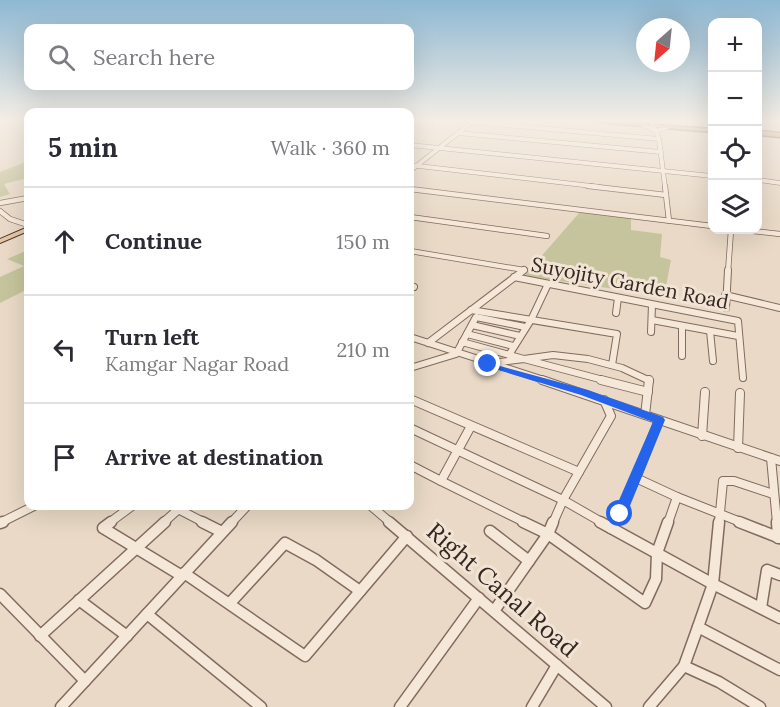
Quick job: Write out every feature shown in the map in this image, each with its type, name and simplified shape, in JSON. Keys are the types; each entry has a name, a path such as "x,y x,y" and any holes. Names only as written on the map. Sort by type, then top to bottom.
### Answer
{"main road":[{"path":"0,239 24,229"}],"street":[{"path":"416,166 430,155"},
{"path":"507,155 708,176"},
{"path":"661,155 669,220"},
{"path":"416,166 666,195"},
{"path":"762,181 780,183"},
{"path":"414,189 708,225"},
{"path":"0,204 24,199"},
{"path":"0,211 24,226"},
{"path":"414,218 547,236"},
{"path":"0,222 10,219"},
{"path":"762,232 780,234"},
{"path":"727,319 725,295 731,234"},
{"name":"Suyojity Garden Road","path":"414,252 524,270 514,277"},
{"path":"428,343 514,277"},
{"name":"Suyojity Garden Road","path":"514,277 738,321 743,378"},
{"path":"509,355 548,284"},
{"path":"725,295 780,308"},
{"path":"616,313 618,298"},
{"path":"651,332 652,305"},
{"path":"471,310 527,323"},
{"path":"414,367 456,354 476,317 617,334 612,365"},
{"path":"652,320 738,336"},
{"path":"472,325 520,336"},
{"path":"682,326 682,356"},
{"path":"710,331 713,361"},
{"path":"467,334 513,346"},
{"path":"414,338 776,459 773,494 779,538 718,516 635,477"},
{"path":"462,342 648,392"},
{"path":"488,364 524,360 532,356 563,356 612,365 650,381 645,415"},
{"path":"702,436 705,392"},
{"path":"738,448 740,393"},
{"path":"494,611 548,534 563,500 611,416 604,400"},
{"path":"414,401 579,472"},
{"path":"611,528 626,501 659,420"},
{"path":"441,481 471,426"},
{"path":"414,430 563,500 713,584 780,618"},
{"path":"414,467 548,534 645,603 656,579 657,553 677,497"},
{"path":"649,707 684,666 713,584 723,481 726,479 773,494"},
{"path":"0,523 26,510"},
{"path":"127,510 103,528 230,603 305,656 406,536"},
{"path":"40,636 177,510"},
{"path":"185,510 222,532"},
{"path":"61,707 243,510"},
{"name":"Right Canal Road","path":"376,510 606,707"},
{"path":"490,531 529,561"},
{"path":"230,603 285,543 316,560 360,591"},
{"path":"760,608 767,570 780,575"},
{"path":"0,594 85,681"},
{"path":"400,707 479,598"},
{"path":"79,600 127,636"},
{"path":"147,614 261,707"},
{"path":"698,627 780,669"},
{"path":"531,707 557,665"},
{"path":"684,666 719,682 760,707"}],"shaded area":[{"path":"24,163 24,179 4,184 10,194 0,197 0,172"},
{"path":"580,212 631,218 631,230 662,234 660,257 671,260 664,296 524,276"},
{"path":"24,252 24,266 7,259"},
{"path":"24,266 24,291 0,303 0,277"}],"route":[{"path":"488,364 584,393 659,420 620,514"}]}
